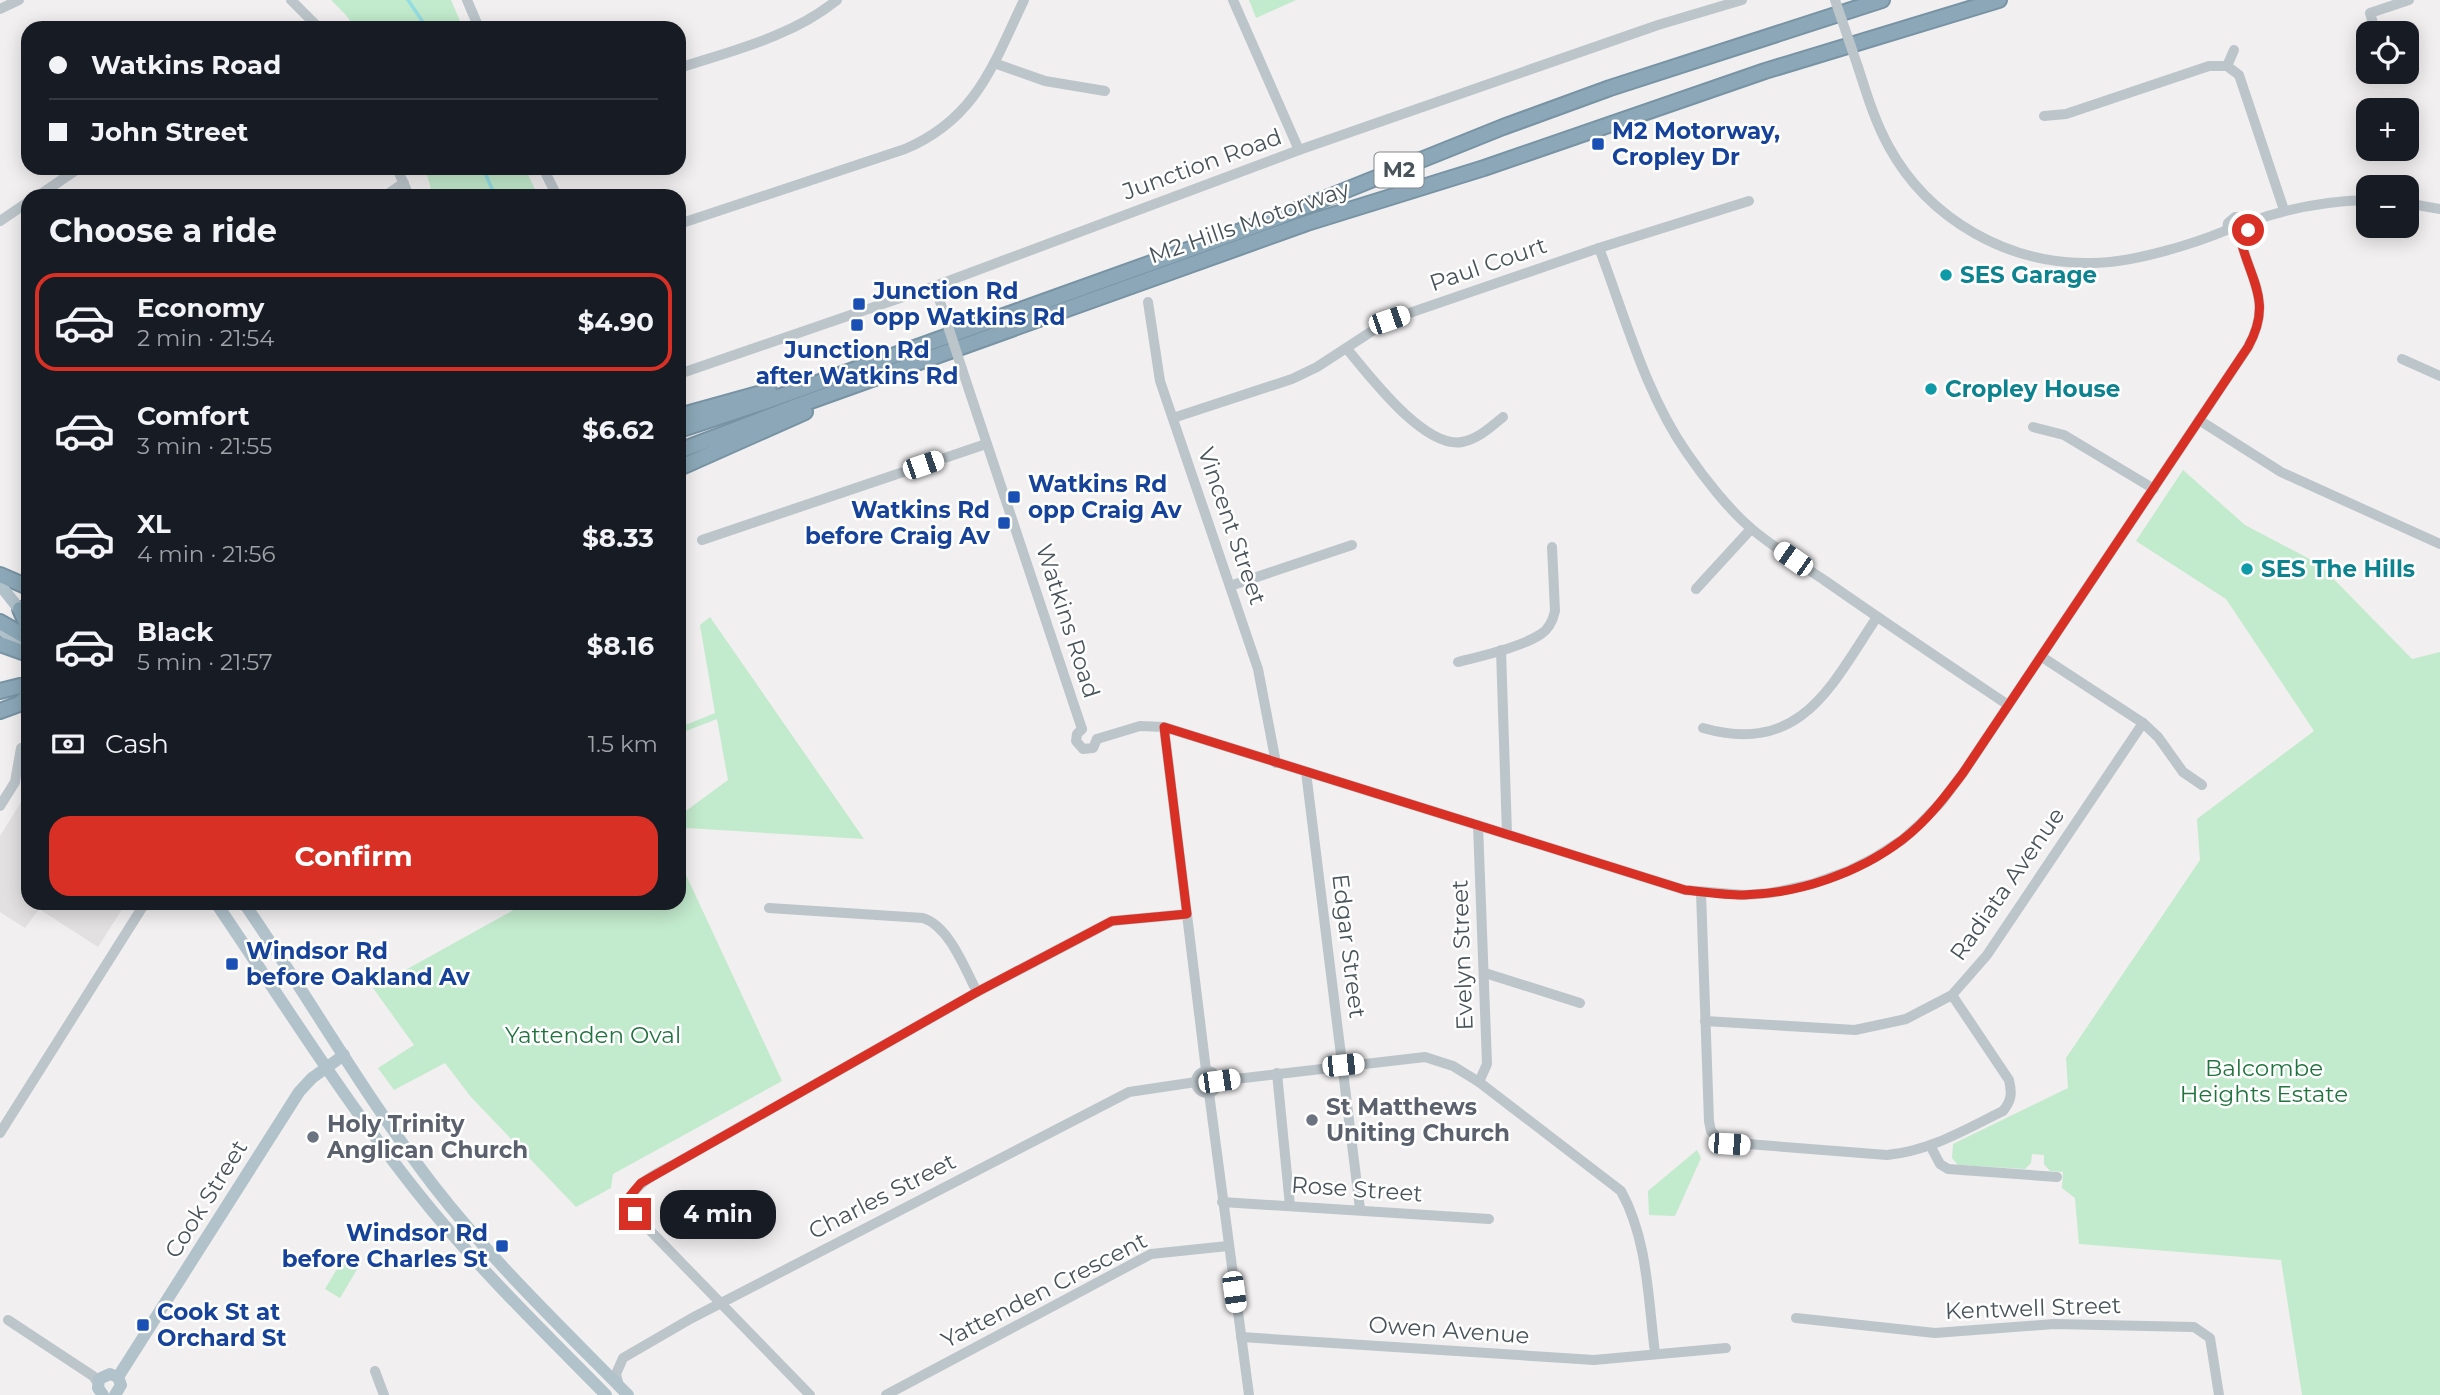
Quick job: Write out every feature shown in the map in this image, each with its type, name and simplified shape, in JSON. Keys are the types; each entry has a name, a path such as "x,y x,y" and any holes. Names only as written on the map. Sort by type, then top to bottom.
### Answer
{"highway":[{"name":"M2 Hills Motorway","path":"686,428 1275,219 1503,127 1610,88 1882,0"},
{"name":"M2 Hills Motorway","path":"686,448 1307,223 1484,168 1765,71 1999,0"},
{"path":"686,414 918,347"},
{"path":"686,465 889,373"},
{"path":"0,575 21,584"},
{"path":"0,624 21,634"},
{"path":"0,644 21,652"},
{"path":"0,691 21,691"},
{"path":"0,712 19,704 21,699"},
{"path":"0,712 21,711"}],"main road":[{"path":"0,585 21,610"},
{"path":"0,624 21,646"},
{"path":"221,910 380,1144 446,1226 606,1395"},
{"path":"249,910 408,1151 462,1221 531,1298 624,1390"},
{"name":"Cook Street","path":"119,1389 299,1091 344,1055"},
{"path":"101,1392 106,1374 119,1389"}],"street":[{"path":"0,9 19,0"},
{"path":"291,0 312,21"},
{"path":"467,0 476,21"},
{"path":"686,66 781,35 837,0"},
{"path":"686,222 927,140 962,113 993,63 1024,0"},
{"path":"1233,0 1299,150"},
{"name":"Junction Road","path":"686,372 934,286 1299,150 1658,25 1742,0"},
{"path":"1835,0 1884,138 1920,191 1950,218 1997,245 2054,261 2094,263 2129,259 2227,230"},
{"path":"2372,21 2370,13 2409,0"},
{"path":"2227,66 2234,50"},
{"path":"993,63 1045,81 1105,91"},
{"path":"2044,116 2066,114 2209,66 2227,66 2239,75 2284,210"},
{"path":"48,189 69,175"},
{"path":"400,175 407,189"},
{"path":"395,189 404,183"},
{"name":"Paul Court","path":"1173,418 1292,379 1347,349 1389,320 1599,248 1749,201"},
{"path":"2247,223 2284,210 2326,202 2356,201"},
{"path":"2419,205 2440,209"},
{"path":"0,221 21,207"},
{"path":"2235,217 2242,218 2247,223 2247,233 2240,238 2231,236 2227,230 2230,220 2235,217"},
{"path":"1097,739 1092,730 1082,729 1077,734 1076,741 1083,749 1093,748 1097,739 1140,726 1164,727 1669,886 1745,895 1792,889 1848,871 1902,840 1942,801 2042,657 2248,347 2259,327 2260,302 2240,238"},
{"path":"1599,248 1651,389 1667,419 1687,453 1751,529 2008,705"},
{"name":"Watkins Road","path":"934,286 1082,729"},
{"name":"Vincent Street","path":"1148,302 1159,373 1258,669 1276,763"},
{"path":"1347,349 1402,414 1443,439 1463,442 1485,433 1503,417"},
{"path":"2402,359 2440,376"},
{"path":"2199,420 2281,472 2440,544"},
{"path":"2033,427 2064,435 2154,489"},
{"path":"702,540 986,444"},
{"path":"1696,589 1751,529"},
{"path":"1230,586 1352,545"},
{"path":"1458,662 1540,635 1552,621 1555,611 1552,547"},
{"path":"1703,728 1724,734 1753,734 1775,729 1803,716 1821,699 1877,617"},
{"path":"1501,650 1507,834"},
{"path":"2042,657 2143,723 2158,737 2183,772 2202,785"},
{"name":"Radiata Avenue","path":"1706,1021 1855,1030 1906,1019 1952,995 1987,955 2143,723"},
{"path":"1164,727 1206,1070"},
{"path":"0,806 15,782 21,748"},
{"name":"Edgar Street","path":"1306,772 1360,1209"},
{"name":"Evelyn Street","path":"1478,825 1487,1064 1479,1082"},
{"path":"1700,891 1709,1121 1711,1130 1722,1142 1888,1155 1905,1154 1930,1147 2003,1111 2011,1101 2009,1080 1952,995"},
{"path":"769,908 923,918 934,921 948,938 977,992"},
{"path":"0,1133 141,910"},
{"path":"810,1395 630,1209 628,1203 635,1189 641,1183 977,992 1112,921 1187,914"},
{"path":"1485,973 1580,1003"},
{"path":"1219,1081 1425,1056 1452,1066 1479,1082 1621,1191 1630,1209 1643,1253 1655,1353"},
{"path":"1206,1070 1213,1072 1219,1081 1209,1093 1199,1090 1196,1082 1198,1075 1206,1070"},
{"path":"1277,1073 1290,1206"},
{"name":"Charles Street","path":"624,1390 616,1374 623,1358 719,1301 1129,1092 1196,1082"},
{"path":"1209,1093 1249,1395"},
{"path":"1930,1147 1940,1164 1948,1169 2057,1177"},
{"name":"Rose Street","path":"1222,1202 1489,1219"},
{"name":"Yattenden Crescent","path":"886,1395 1151,1254 1228,1246"},
{"name":"Kentwell Street","path":"1796,1318 1935,1333 2054,1324 2194,1328 2210,1338 2219,1395"},
{"path":"8,1320 93,1376 101,1392"},
{"name":"Owen Avenue","path":"1241,1337 1594,1360 1726,1348"},
{"path":"375,1371 384,1395"}],"shaded area":[{"path":"21,802 21,910 38,910 25,928 0,912 0,836"},
{"path":"41,910 122,910 98,947"}],"green space":[{"path":"331,0 451,0 460,21 350,21"},
{"path":"1249,0 1296,0 1256,18"},
{"path":"427,175 528,175 535,189 431,189"},
{"name":"Balcombe Heights Estate","path":"2183,470 2245,525 2319,564 2412,659 2440,652 2440,1395 2302,1395 2281,1260 2079,1244 2075,1198 2062,1188 2063,1172 2050,1171 2044,1164 2044,1155 2032,1154 2031,1163 2025,1169 1958,1165 1952,1158 1953,1144 2068,1088 2066,1058 2200,860 2197,819 2314,731 2226,599 2136,541"},
{"path":"710,617 864,839 686,830 686,811 728,780 717,719 686,731 686,724 715,713 700,625"},
{"name":"Yattenden Oval","path":"686,875 782,1081 613,1174 611,1188 576,1207 471,1097 445,1063 394,1090 378,1068 414,1045 373,988 513,910 686,910"},
{"path":"1697,1150 1701,1158 1675,1216 1649,1215 1648,1191"},
{"path":"344,1257 359,1266 340,1298 325,1289"}],"waterway":[{"path":"408,0 422,21"},
{"path":"486,175 492,189"}],"place":[{"name":"M2 Motorway, Cropley Dr","path":"1598,144"},
{"name":"SES Garage","path":"1946,275"},
{"name":"Junction Rd opp Watkins Rd","path":"859,304"},
{"name":"Junction Rd after Watkins Rd","path":"857,325"},
{"name":"Cropley House","path":"1931,389"},
{"name":"Watkins Rd opp Craig Av","path":"1014,497"},
{"name":"Watkins Rd before Craig Av","path":"1004,523"},
{"name":"SES The Hills","path":"2247,569"},
{"name":"Windsor Rd before Oakland Av","path":"232,964"},
{"name":"St Matthews Uniting Church","path":"1312,1120"},
{"name":"Holy Trinity Anglican Church","path":"313,1137"},
{"name":"Windsor Rd before Charles St","path":"502,1246"},
{"name":"Cook St at Orchard St","path":"143,1325"}],"route":[{"path":"635,1214 628,1203 630,1196 641,1183 977,992 1112,921 1187,914 1164,727 1685,890 1745,895 1770,893 1812,884 1874,858 1902,840 1921,823 1963,773 2248,347 2259,327 2261,314 2257,288 2240,238 2248,230"}]}
